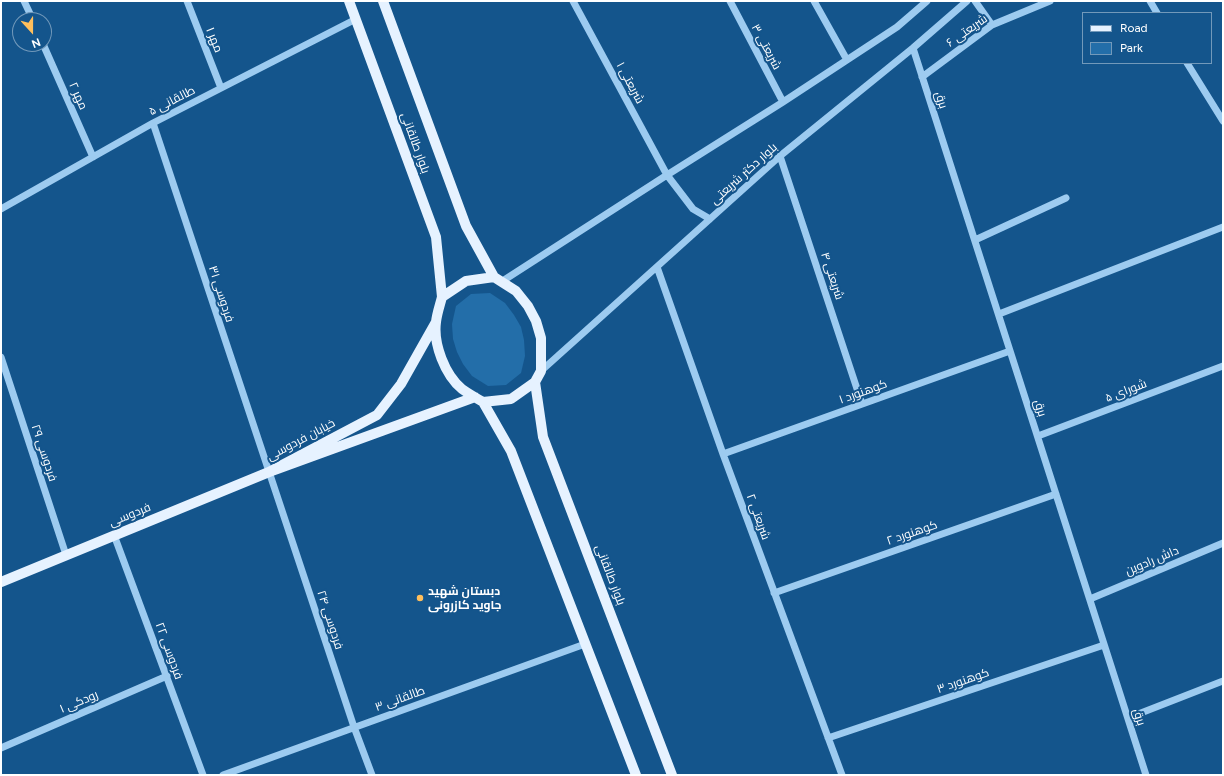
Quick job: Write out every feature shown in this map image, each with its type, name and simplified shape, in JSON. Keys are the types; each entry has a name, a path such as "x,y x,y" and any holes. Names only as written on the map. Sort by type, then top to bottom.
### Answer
{"main road":[{"name":"بلوار طالقانی","path":"349,1 436,237 442,297"},
{"name":"بلوار طالقانی","path":"383,1 466,226 497,280"},
{"path":"479,400 511,399 535,382 541,371 541,338 536,321 528,306 516,291 497,280 466,281 442,297 436,322 437,342 441,358 449,373 462,388 479,400 510,451 636,775"},
{"name":"خیابان فردوسی","path":"269,472 377,415 401,384 436,322"},
{"name":"بلوار طالقانی","path":"535,382 543,437 672,775"},
{"name":"خیابان فردوسی","path":"269,472 479,400"},
{"name":"فردوسی","path":"1,582 269,472"}],"street":[{"path":"24,1 29,12"},
{"name":"مهر ۱","path":"187,1 221,88"},
{"name":"شریعتی ۱","path":"573,1 667,175 693,209 710,219"},
{"name":"شریعتی ۳","path":"730,1 783,102"},
{"path":"814,1 847,60"},
{"path":"497,280 783,102 897,27 927,1"},
{"name":"بلوار دکتر شریعتی","path":"541,371 780,156 967,1"},
{"path":"975,1 992,25"},
{"name":"شریعتی ۶","path":"922,77 992,25 1050,1"},
{"path":"1150,1 1156,12"},
{"name":"طالقانی ۵","path":"1,209 153,123 356,19"},
{"name":"برق","path":"912,48 999,314 1146,775"},
{"name":"مهر ۲","path":"47,52 93,157"},
{"path":"1188,64 1223,121"},
{"name":"فردوسی ۳۱","path":"153,123 269,472"},
{"name":"شریعتی ۴","path":"780,156 862,404"},
{"path":"975,240 1066,198"},
{"path":"999,314 1223,227"},
{"name":"شریعتی ۲","path":"657,267 723,454 842,775"},
{"name":"کوهنورد ۱","path":"723,454 1010,351"},
{"name":"فردوسی ۲۹","path":"1,358 66,555"},
{"name":"شورای ۵","path":"1038,436 1223,366"},
{"name":"فردوسی ۲۴","path":"269,472 354,727 372,775"},
{"name":"کوهنورد ۲","path":"774,592 1056,494"},
{"name":"فردوسی ۲۲","path":"114,535 204,775"},
{"name":"داش رادوین","path":"1090,599 1223,543"},
{"name":"طالقانی ۳","path":"223,775 585,644"},
{"name":"کوهنورد ۳","path":"828,738 1104,645"},
{"name":"رودکی ۱","path":"1,748 167,676"},
{"path":"1128,718 1223,681"}],"green space":[{"path":"490,293 505,303 514,315 521,327 524,340 525,356 521,373 506,385 488,386 472,376 463,364 453,339 452,324 456,306 471,294"}],"place":[{"name":"دبستان شهید جاوید کازرونی","path":"420,598"}]}
